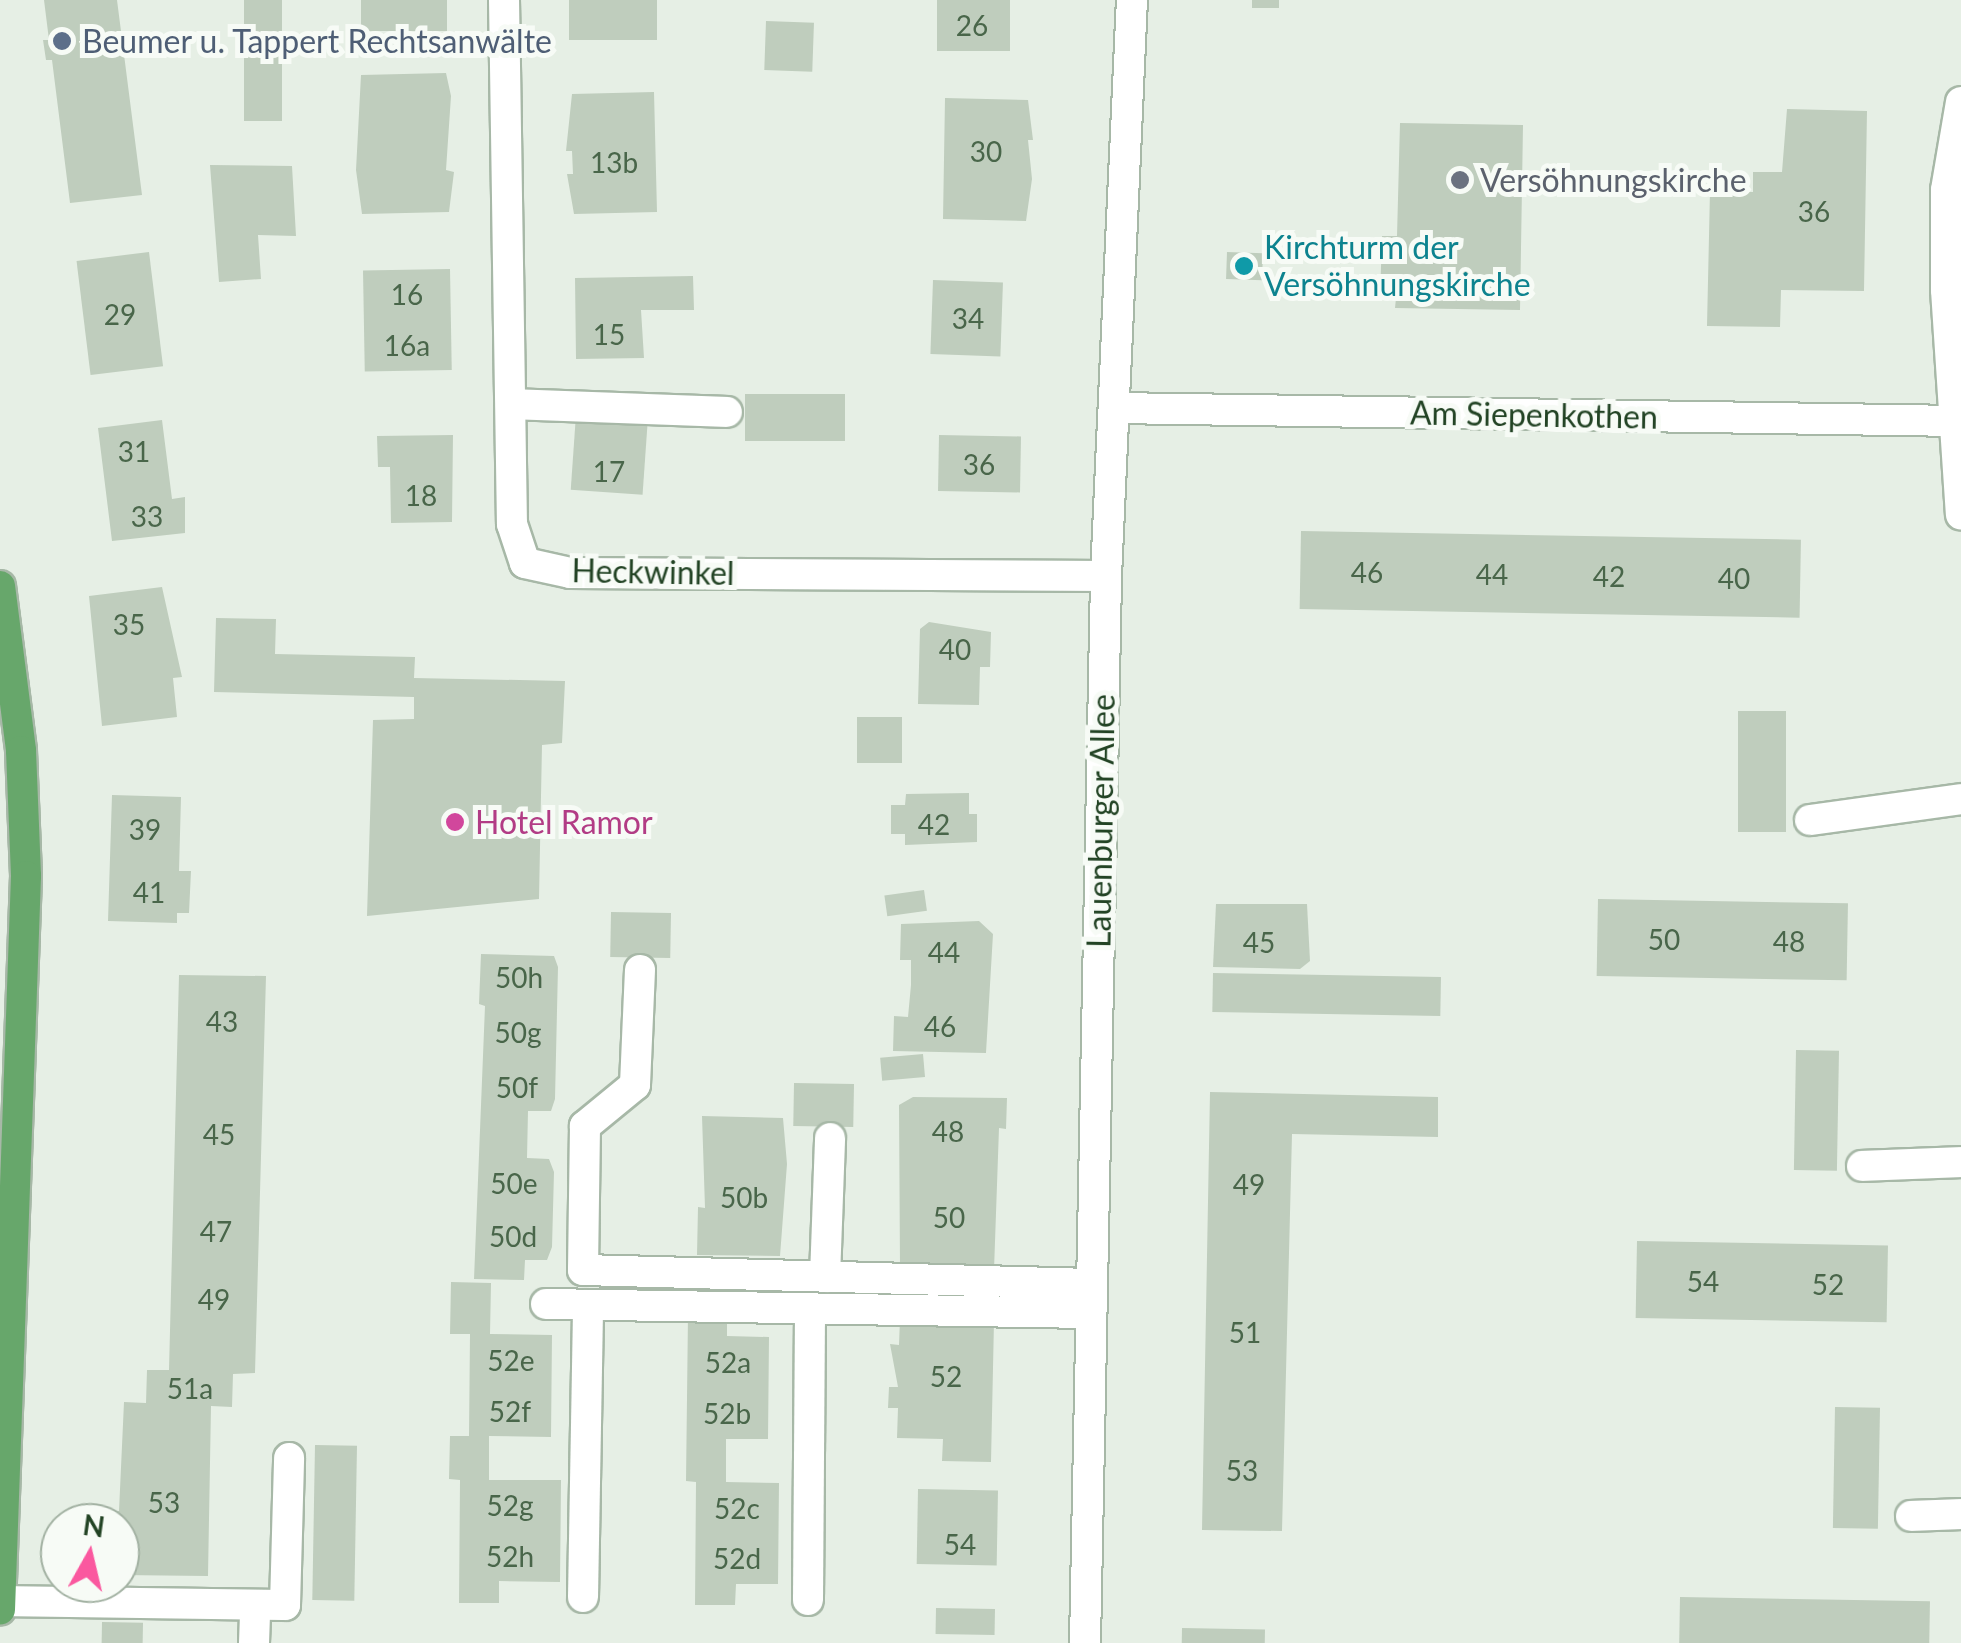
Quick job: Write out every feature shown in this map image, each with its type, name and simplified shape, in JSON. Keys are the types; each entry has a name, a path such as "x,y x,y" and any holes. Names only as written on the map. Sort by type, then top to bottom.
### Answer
{"main road":[{"path":"0,586 21,751 26,876 1,1606"}],"street":[{"name":"Heckwinkel","path":"504,0 512,524 526,563 570,574 1106,576"},
{"name":"Lauenburger Allee","path":"1085,1643 1106,576 1132,0"},
{"path":"1961,102 1946,190 1961,515"},
{"path":"511,404 727,412"},
{"name":"Am Siepenkothen","path":"1114,408 1957,421"},
{"path":"1810,820 1961,799"},
{"path":"640,970 635,1085 585,1126 583,1270 825,1277 1092,1299"},
{"path":"825,1277 830,1138"},
{"path":"1862,1166 1961,1162"},
{"path":"546,1304 810,1309 1092,1299"},
{"path":"583,1597 588,1305"},
{"path":"808,1600 810,1309"},
{"path":"1,1606 285,1605 290,1458"},
{"path":"1911,1516 1961,1514"},
{"path":"254,1643 255,1605"}],"building":[{"path":"44,0 117,0 142,195 70,203 52,60 46,60 43,40 49,40"},
{"path":"244,0 282,0 282,121 244,121"},
{"path":"361,0 447,0 447,31 361,31"},
{"path":"569,0 657,0 657,40 569,40"},
{"path":"937,0 1010,0 1010,51 937,51"},
{"path":"1252,0 1279,0 1279,8 1252,8"},
{"path":"766,21 814,23 812,72 764,70"},
{"path":"446,73 451,96 446,170 454,172 449,212 362,214 356,170 361,75"},
{"path":"654,92 657,212 574,214 567,174 573,174 572,151 566,151 572,94"},
{"path":"945,98 1028,100 1033,140 1028,140 1032,179 1026,221 943,219"},
{"path":"1787,109 1867,111 1864,291 1781,290 1780,327 1707,326 1710,191 1753,192 1753,172 1782,172"},
{"name":"Versöhnungskirche","path":"1400,123 1523,125 1520,310 1395,308 1396,298 1380,297 1382,236 1397,236"},
{"path":"210,165 292,166 296,236 258,235 261,279 219,282"},
{"path":"149,252 163,366 91,375 77,261"},
{"name":"Kirchturm der Versöhnungskirche","path":"1227,252 1263,253 1262,280 1226,279"},
{"path":"450,269 452,370 365,372 363,271"},
{"path":"693,276 694,310 641,310 644,358 576,359 575,278"},
{"path":"933,280 1003,282 1000,356 930,354"},
{"path":"745,394 845,394 845,441 745,441"},
{"path":"576,412 648,417 643,495 571,490"},
{"path":"162,420 172,499 185,497 185,533 112,541 98,428"},
{"path":"453,435 452,522 391,523 390,467 378,467 377,436"},
{"path":"939,435 1021,436 1020,492 938,491"},
{"path":"1301,531 1801,540 1800,618 1300,609"},
{"path":"162,587 182,677 173,678 177,717 102,726 89,596"},
{"name":"Hotel Ramor","path":"216,618 276,619 275,654 415,657 414,678 565,681 562,743 542,745 539,899 367,916 373,720 414,719 414,697 214,692"},
{"path":"929,622 991,632 990,667 980,667 979,705 918,704 920,629"},
{"path":"1738,711 1786,711 1786,832 1738,832"},
{"path":"857,717 902,717 902,763 857,763"},
{"path":"969,793 969,814 977,814 977,842 905,845 905,834 891,834 891,805 905,805 906,794"},
{"path":"112,795 181,797 179,871 191,871 189,913 177,913 177,923 108,921"},
{"path":"924,890 927,911 887,916 884,896"},
{"path":"1598,899 1848,903 1847,980 1597,976"},
{"path":"1216,904 1307,904 1310,961 1300,969 1213,967"},
{"path":"611,912 671,913 670,958 610,957"},
{"path":"979,921 993,934 986,1053 893,1051 894,1016 908,1017 911,985 911,960 900,960 901,924"},
{"path":"481,954 554,956 558,967 555,1099 551,1111 528,1111 527,1158 549,1159 554,1172 552,1247 547,1260 525,1260 524,1280 474,1279 485,1006 479,1004"},
{"path":"1213,973 1441,977 1440,1016 1212,1012"},
{"path":"179,975 266,976 255,1373 233,1374 232,1407 211,1406 208,1576 140,1575 140,1503 119,1503 124,1402 146,1403 147,1370 169,1370"},
{"path":"1796,1050 1839,1051 1837,1171 1794,1170"},
{"path":"923,1054 925,1077 882,1081 880,1058"},
{"path":"794,1083 854,1084 853,1127 793,1126"},
{"path":"1210,1092 1438,1097 1438,1137 1292,1134 1282,1531 1202,1530"},
{"path":"913,1097 1007,1098 1006,1129 999,1128 994,1270 900,1268 899,1105"},
{"path":"702,1116 783,1118 787,1164 780,1256 697,1255 698,1207 705,1208"},
{"path":"1637,1241 1888,1245 1887,1322 1636,1318"},
{"path":"451,1282 491,1283 490,1334 552,1335 551,1437 489,1436 489,1480 561,1480 560,1582 499,1581 499,1603 459,1603 460,1480 449,1479 450,1436 469,1436 470,1334 450,1334"},
{"path":"688,1314 727,1315 727,1336 769,1337 768,1439 726,1439 726,1482 779,1483 778,1584 736,1584 735,1605 695,1605 696,1482 686,1481"},
{"path":"900,1319 994,1321 991,1462 942,1461 943,1439 897,1438 898,1408 888,1408 889,1387 898,1387 890,1344 899,1345"},
{"path":"1835,1407 1880,1408 1878,1529 1833,1528"},
{"path":"315,1445 357,1446 354,1601 312,1600"},
{"path":"918,1489 998,1490 997,1565 917,1564"},
{"path":"1680,1597 1930,1601 1929,1643 1679,1643"},
{"path":"936,1608 995,1609 995,1635 936,1634"},
{"path":"102,1622 143,1623 143,1643 102,1643"},
{"path":"1182,1628 1265,1629 1265,1643 1182,1643"}],"place":[{"name":"Beumer u. Tappert Rechtsanwälte","path":"62,41"},
{"name":"Versöhnungskirche","path":"1460,180"},
{"name":"Kirchturm der Versöhnungskirche","path":"1244,266"},
{"name":"Hotel Ramor","path":"455,822"}]}
